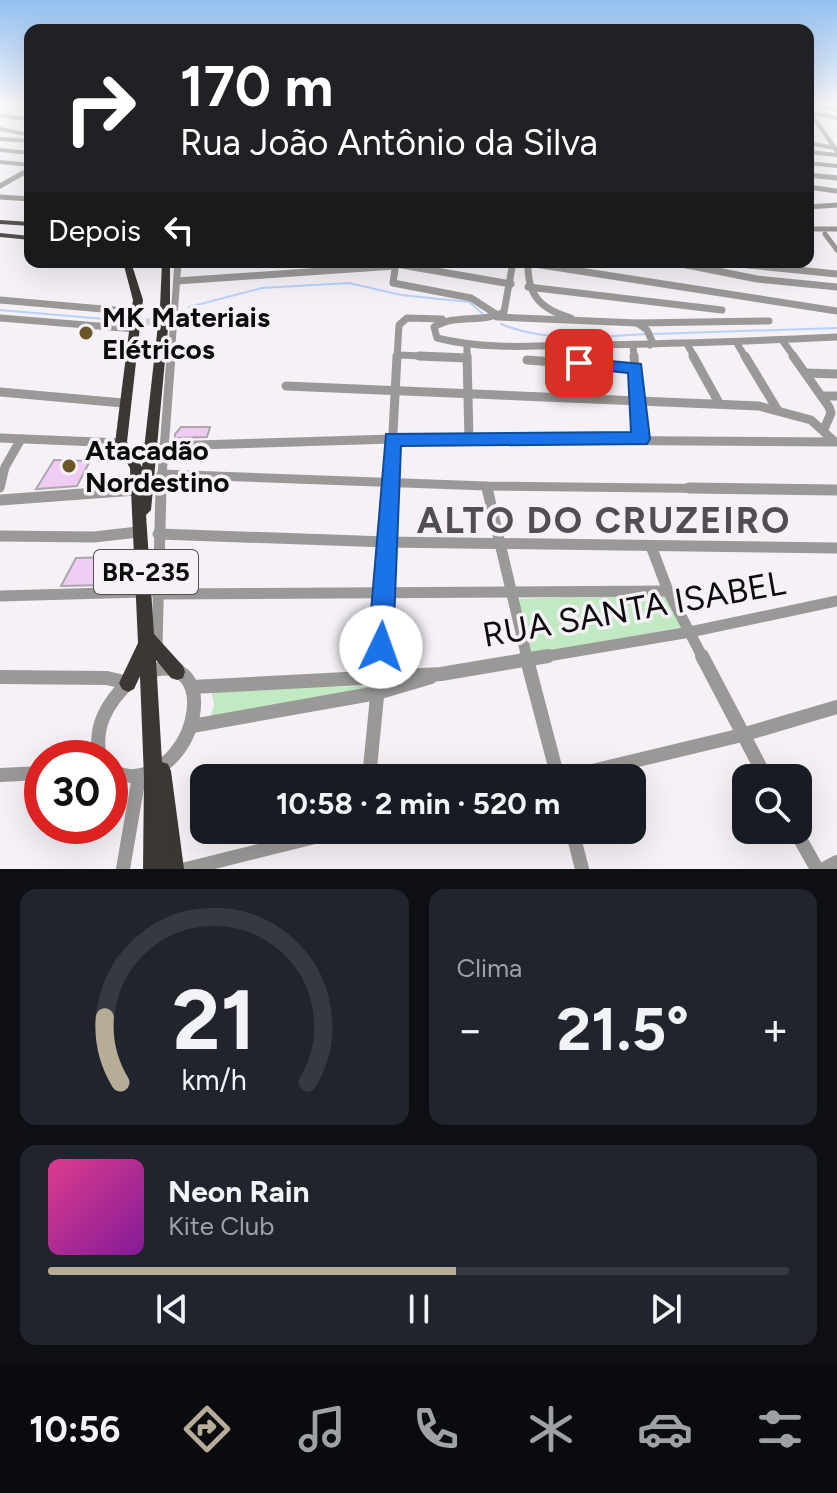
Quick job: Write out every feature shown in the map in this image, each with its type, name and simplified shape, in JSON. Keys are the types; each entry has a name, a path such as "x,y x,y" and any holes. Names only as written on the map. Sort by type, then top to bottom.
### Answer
{"highway":[{"path":"121,443 123,403 139,322 137,290 129,268"},
{"path":"140,497 163,322 166,268"},
{"name":"BR-235","path":"121,443 136,467 151,643"},
{"name":"BR-235","path":"140,497 138,532 150,593 148,671 154,773 154,869"},
{"path":"128,683 151,643 177,672"},
{"name":"BR-235","path":"154,773 167,822 173,869"}],"main road":[{"path":"0,222 24,224"},
{"path":"0,235 24,237"}],"street":[{"path":"814,145 836,151"},
{"path":"0,150 24,152"},
{"path":"814,152 836,151"},
{"path":"0,162 24,166"},
{"path":"814,164 837,166"},
{"path":"0,186 24,171"},
{"path":"814,176 837,178"},
{"path":"0,178 13,179"},
{"path":"814,188 837,191"},
{"path":"0,197 24,199"},
{"path":"814,207 837,205"},
{"path":"814,224 837,250"},
{"path":"814,232 837,231"},
{"path":"150,593 158,534 169,319 178,268"},
{"path":"177,281 344,268"},
{"path":"395,268 391,281 471,298 497,317"},
{"path":"419,268 511,284"},
{"path":"497,317 506,307 512,268"},
{"path":"528,268 528,287 535,300 545,308 571,318 599,321"},
{"path":"578,268 612,272 719,295 837,311"},
{"path":"698,268 837,287"},
{"path":"716,268 726,322"},
{"path":"788,268 837,274"},
{"path":"528,287 722,310"},
{"path":"0,300 139,322"},
{"path":"370,764 380,675 399,325 404,319 497,317 637,323 769,321"},
{"path":"0,318 139,322"},
{"path":"449,320 435,325 435,335 444,342 467,345 633,345 649,338"},
{"path":"637,323 649,338 665,345 837,337"},
{"path":"782,340 831,413 825,427"},
{"path":"736,342 777,409"},
{"path":"687,344 719,403"},
{"path":"467,345 469,439"},
{"path":"633,345 641,439"},
{"path":"399,355 467,358"},
{"path":"527,360 636,368"},
{"path":"806,373 837,374"},
{"path":"286,386 719,403 777,409 825,427 835,442"},
{"path":"0,392 123,403"},
{"path":"823,397 837,396"},
{"path":"823,397 837,403"},
{"path":"0,438 121,443"},
{"path":"0,488 2,467 21,439"},
{"path":"163,446 392,439 835,442"},
{"path":"161,474 486,486 835,492"},
{"path":"486,486 510,594 557,764"},
{"path":"0,500 140,497"},
{"path":"0,536 94,537 138,532"},
{"path":"158,534 387,542 837,548"},
{"path":"651,546 668,591 758,764"},
{"path":"0,596 668,591"},
{"name":"RUA SANTA ISABEL","path":"192,687 441,674 690,632 837,601"},
{"path":"97,740 99,724 116,694 148,671 177,672 192,687 196,709 192,726 177,751 154,773 123,869"},
{"name":"RUA SANTA ISABEL","path":"192,726 377,693 441,674"},
{"path":"0,677 107,678 128,683"},
{"path":"620,764 742,735 837,707"},
{"path":"128,774 154,773"},
{"path":"154,773 186,869 287,844"},
{"path":"0,775 24,774"},
{"path":"576,844 582,869"},
{"path":"803,844 817,869"},
{"path":"824,869 837,862"}],"green space":[{"path":"666,593 684,627 531,654 518,599"},
{"path":"376,686 375,690 210,719 214,705 211,689"}],"building":[{"path":"181,427 210,427 207,437 175,438"},
{"path":"54,460 90,461 77,486 36,489"},
{"path":"110,557 106,585 61,586 76,558"}],"waterway":[{"path":"189,307 262,288 349,283 401,295 469,302 483,314"},
{"path":"0,310 128,321"},
{"path":"501,324 555,336 646,334"},
{"path":"652,334 837,328"}],"tunnel":[{"path":"146,322 166,320"}],"place":[{"name":"MK Materiais Elétricos","path":"86,333"},
{"name":"Atacadão Nordestino","path":"69,466"}],"district":[{"name":"ALTO DO CRUZEIRO","path":"604,520"}],"route":[{"path":"381,647 392,439 641,439 636,368 579,363"}]}
